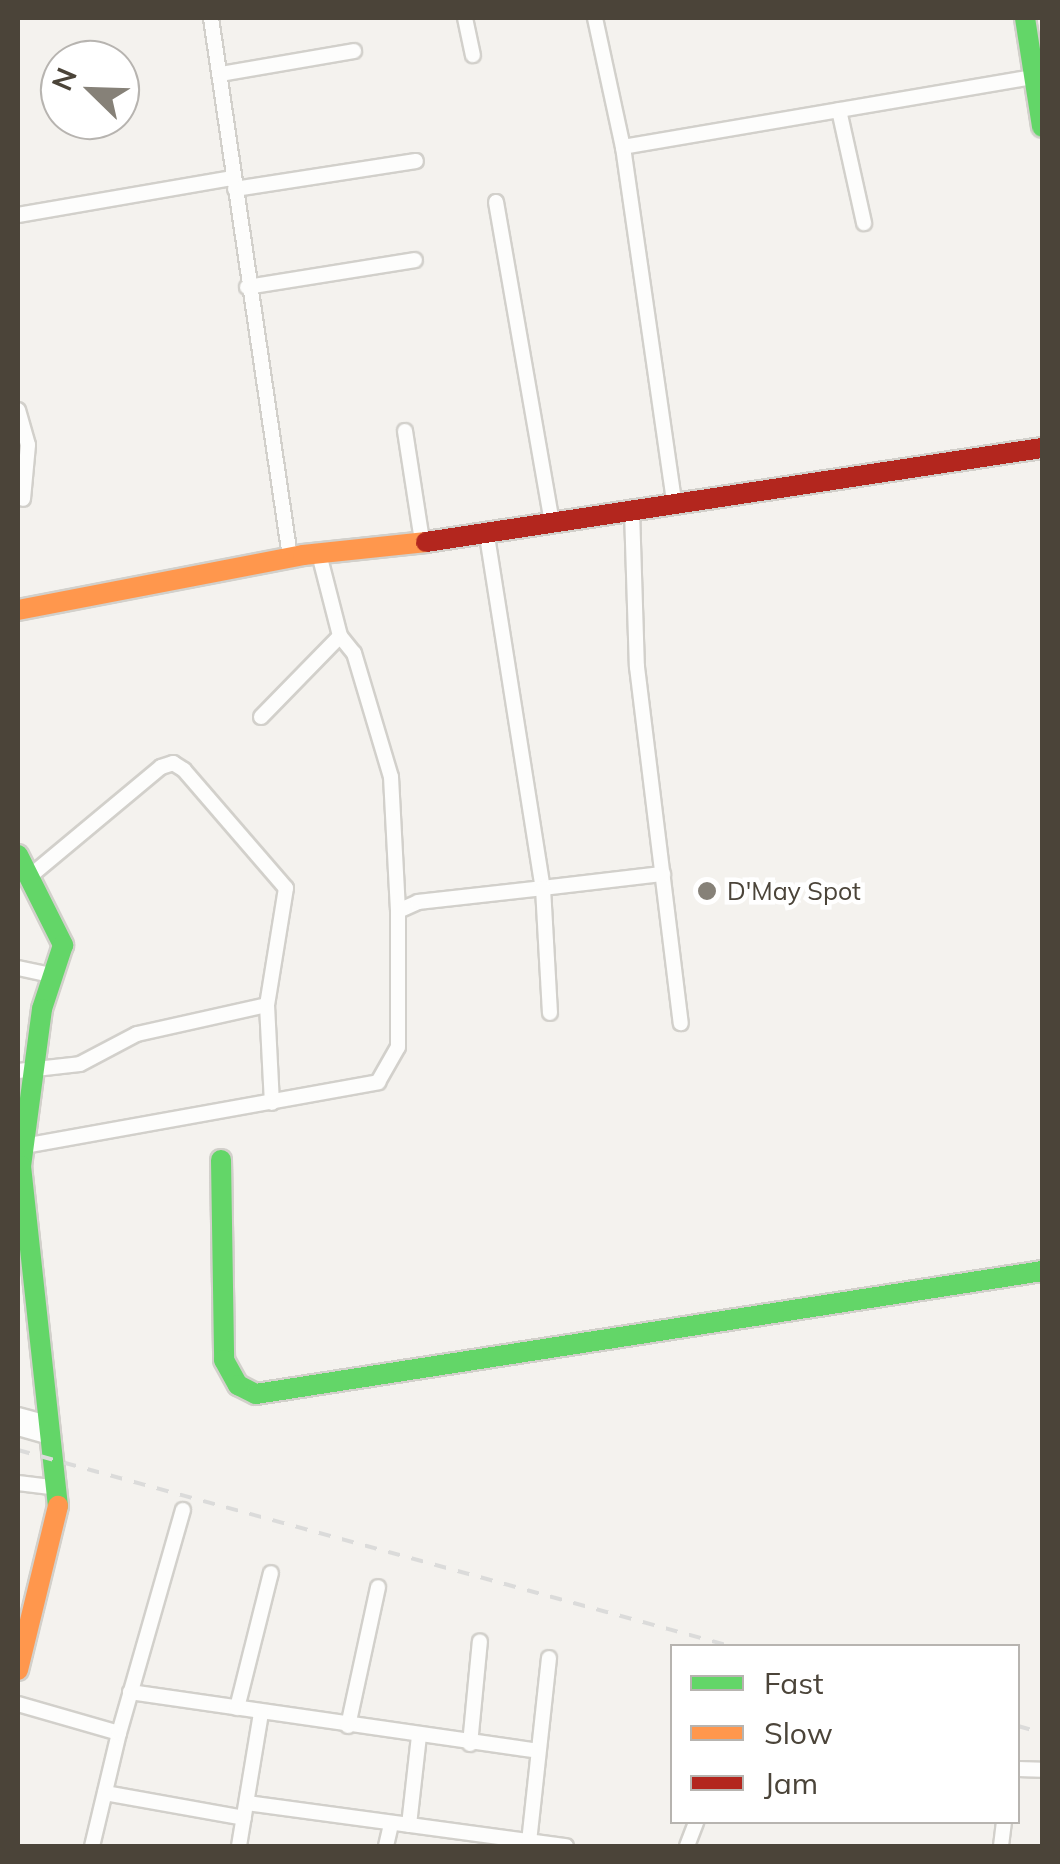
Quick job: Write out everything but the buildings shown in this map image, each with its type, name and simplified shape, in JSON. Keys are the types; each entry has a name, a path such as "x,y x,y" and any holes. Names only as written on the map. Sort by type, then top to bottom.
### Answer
{"street":[{"path":"210,18 290,557"},
{"path":"466,18 473,56"},
{"path":"595,18 624,146 674,504"},
{"path":"1024,18 1042,127"},
{"path":"221,74 354,50"},
{"path":"624,146 1034,78"},
{"path":"839,110 864,223"},
{"path":"18,215 416,161"},
{"path":"496,202 552,524"},
{"path":"247,286 415,260"},
{"path":"18,410 28,445 23,499"},
{"path":"405,431 422,541"},
{"path":"18,610 290,557 487,536 1042,448"},
{"path":"632,511 637,667 681,1023"},
{"path":"487,536 543,888 550,1014"},
{"path":"24,1146 378,1082 388,1074 398,1047 398,911 391,777 354,653 340,636 319,554"},
{"path":"261,716 340,636"},
{"path":"29,877 173,763 281,876 286,888 266,1005 272,1102"},
{"path":"18,855 62,946 50,975 25,1070 22,1186 56,1488 56,1519 25,1611 18,1670"},
{"path":"398,911 418,902 664,874"},
{"path":"18,968 50,975"},
{"path":"25,1070 80,1064 137,1034 266,1005"},
{"path":"221,1160 224,1360 238,1385 256,1394 1042,1270"},
{"path":"18,1415 48,1430"},
{"path":"18,1428 48,1430"},
{"path":"18,1482 56,1488"},
{"path":"92,1846 130,1692 183,1510"},
{"path":"237,1708 272,1573"},
{"path":"348,1726 378,1586"},
{"path":"470,1744 480,1641"},
{"path":"520,1843 537,1751 548,1658"},
{"path":"130,1692 537,1751"},
{"path":"18,1704 120,1734"},
{"path":"239,1846 262,1713"},
{"path":"410,1826 419,1736"},
{"path":"105,1792 566,1846"},
{"path":"386,1846 391,1824"}],"railway":[{"path":"18,1450 723,1644"},
{"path":"1020,1727 1042,1733"}],"traffic: fast":[{"path":"1025,18 1042,127"},
{"path":"18,855 63,945 42,1009 21,1166 58,1506"},
{"path":"221,1160 224,1360 238,1385 256,1394 1042,1271"}],"traffic: slow":[{"path":"18,610 303,555 426,542"},
{"path":"18,1670 58,1506"}],"traffic: jam":[{"path":"426,542 1042,448"}],"place":[{"name":"D'May Spot","path":"707,891"}]}
